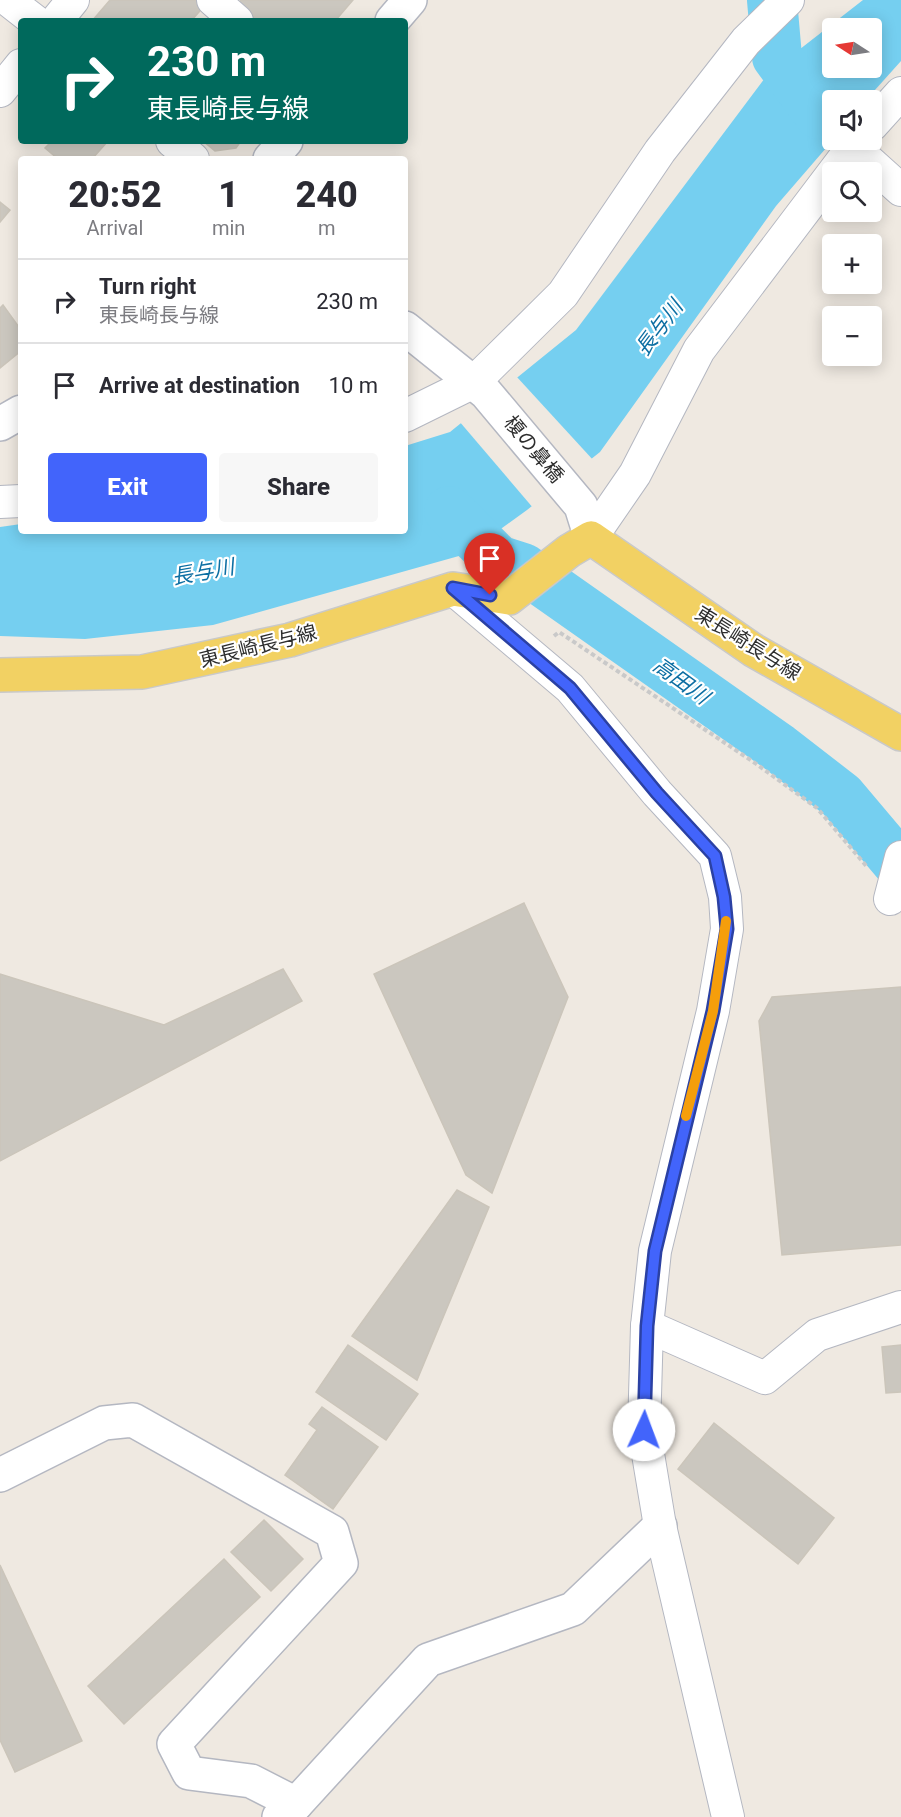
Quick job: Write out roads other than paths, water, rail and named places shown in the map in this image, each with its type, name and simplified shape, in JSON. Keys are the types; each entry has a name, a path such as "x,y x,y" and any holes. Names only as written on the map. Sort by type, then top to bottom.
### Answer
{"main road":[{"name":"東長崎長与線","path":"0,675 142,672 290,640 453,588 509,598 580,545 753,650 901,734"}],"street":[{"path":"8,0 31,18"},
{"path":"58,18 73,0"},
{"path":"395,18 410,0"},
{"path":"408,415 480,387 563,294 660,151 746,41 788,0"},
{"path":"0,91 18,69"},
{"path":"882,114 901,93"},
{"path":"176,144 190,156"},
{"path":"273,156 283,144"},
{"path":"580,545 635,474 699,350 851,150"},
{"path":"871,150 901,190"},
{"name":"榎の鼻橋","path":"408,330 480,387 581,506 580,545"},
{"path":"0,424 18,414"},
{"path":"0,502 18,501"},
{"path":"453,588 570,688 657,793 715,856 724,897 727,929 713,1011 655,1251 647,1326 644,1430 660,1526 728,1817"},
{"path":"890,898 901,857"},
{"path":"647,1326 765,1378 817,1335 901,1307"},
{"path":"0,1475 104,1423 133,1420 332,1532 341,1563 174,1744 189,1773 251,1781 287,1811 428,1660 573,1609 660,1526"}],"water":[{"name":"長与川","path":"863,0 901,0 901,61 875,90 822,90 822,150 824,150 776,206 600,452 527,510 466,554 213,625 85,639 0,636 0,527 18,524 18,534 408,534 408,445 450,432 576,330 768,74 822,32 822,78 882,78 882,18 840,18"}],"waterway":[{"path":"772,0 777,57 819,114"},
{"name":"高田川","path":"449,511 498,560 523,568 779,748 841,796 901,867"}]}
